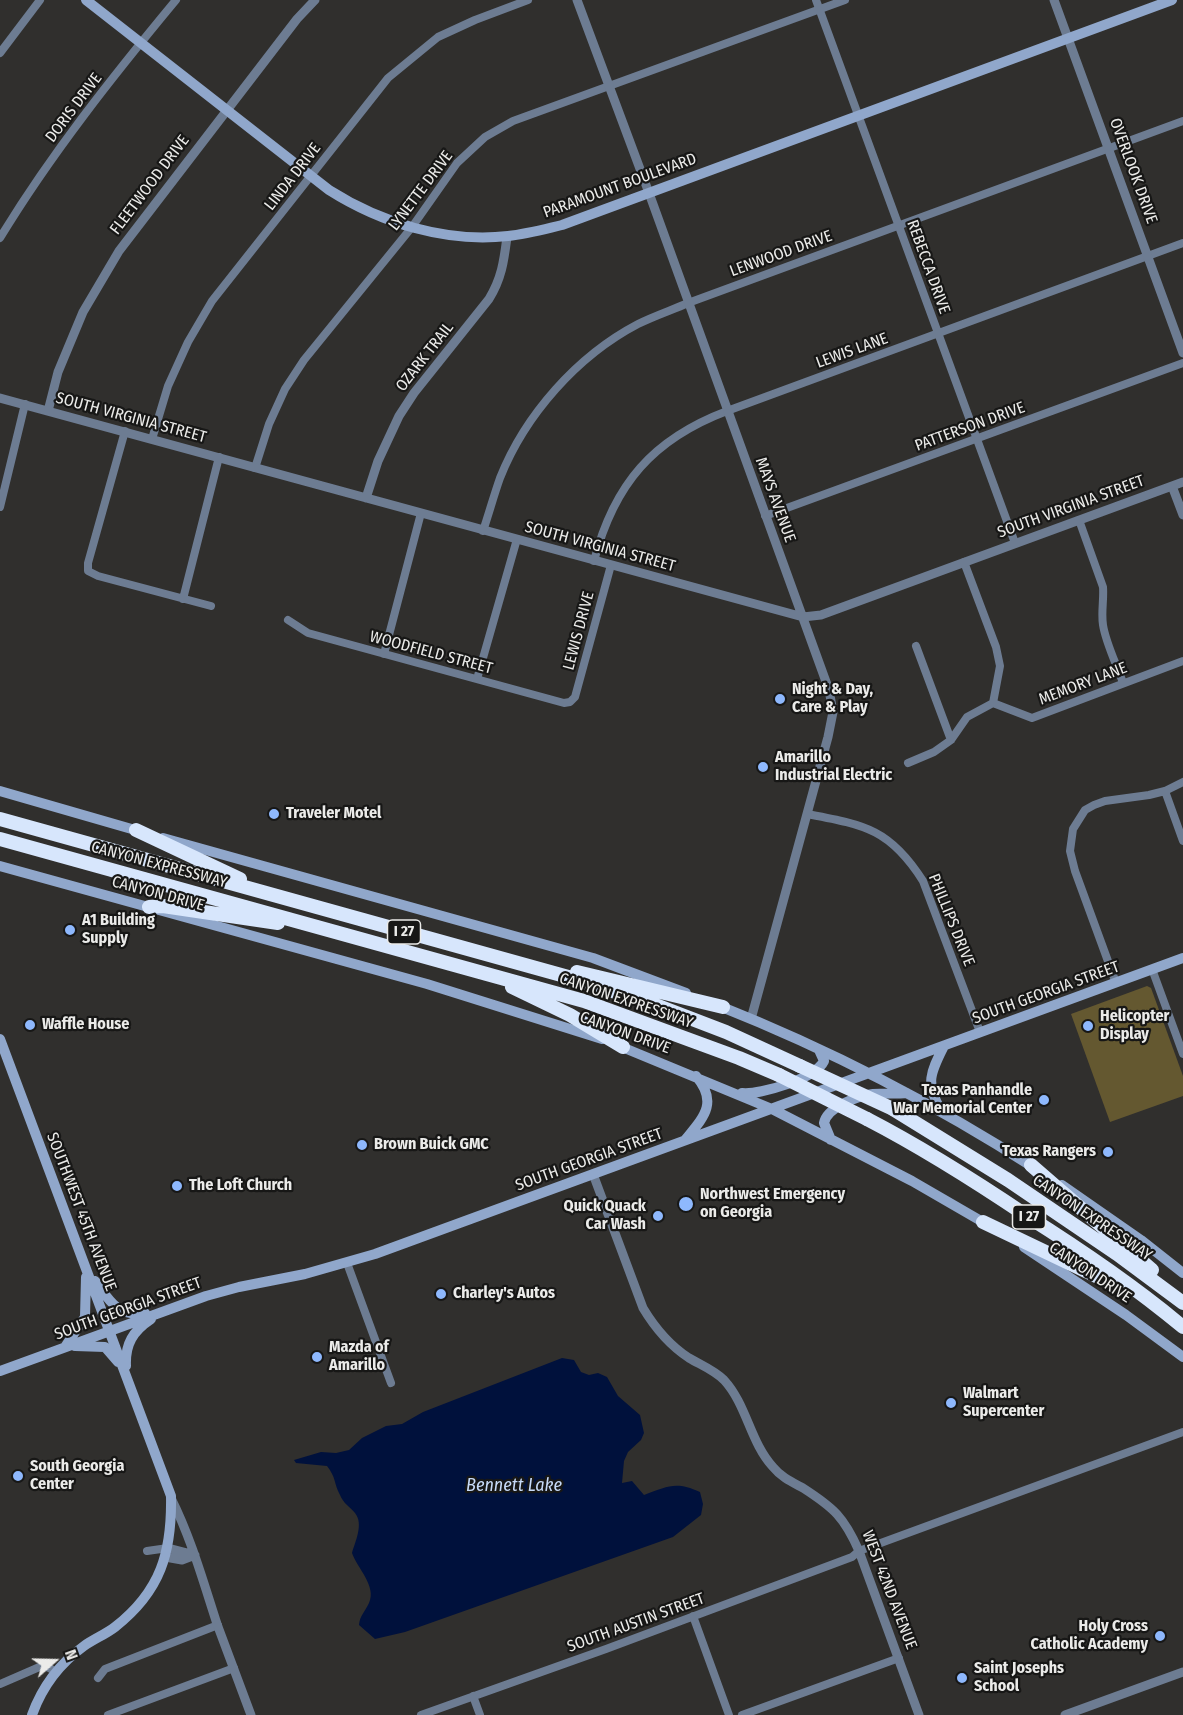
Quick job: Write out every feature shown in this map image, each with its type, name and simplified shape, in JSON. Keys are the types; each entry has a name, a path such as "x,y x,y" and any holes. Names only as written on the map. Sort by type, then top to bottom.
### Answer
{"highway":[{"name":"CANYON EXPRESSWAY","path":"0,819 505,960 653,1004 726,1032 893,1109 1008,1180 1168,1290 1183,1303"},
{"path":"136,830 239,879 321,909"},
{"name":"CANYON EXPRESSWAY","path":"0,839 585,1001 739,1058 779,1075 867,1119 950,1166 1082,1252 1183,1327"},
{"path":"149,907 183,908 337,932"},
{"path":"505,960 526,961 723,1007"},
{"path":"483,973 570,1015 623,1047"},
{"path":"1031,1165 1149,1266 1168,1290"},
{"path":"983,1222 1107,1280 1161,1309"}],"main road":[{"name":"PARAMOUNT BOULEVARD","path":"86,0 311,175 339,196 368,213 388,221 459,236 507,237 562,225 1172,0"},
{"path":"0,791 593,958 723,1007 869,1073 940,1110 1100,1210 1183,1273"},
{"name":"CANYON DRIVE","path":"0,866 427,984 623,1047 696,1076 772,1109 912,1181 983,1222 1109,1304 1183,1357"},
{"name":"SOUTH GEORGIA STREET","path":"0,1371 164,1310 239,1287 305,1274 375,1254 1183,958"},
{"name":"SOUTHWEST 45TH AVENUE","path":"0,1039 171,1496"},
{"path":"940,1110 930,1083 935,1064 944,1046"},
{"path":"736,1093 765,1092 798,1079 824,1063 819,1050"},
{"path":"683,1141 704,1117 708,1106 703,1085 696,1076"},
{"path":"831,1140 824,1123 828,1113 836,1108 872,1094 908,1093"},
{"path":"87,1270 119,1310 129,1314 141,1314 164,1310"},
{"path":"65,1347 85,1317 87,1270"},
{"path":"126,1375 128,1342 146,1322 164,1310"},
{"path":"65,1347 105,1347 126,1375"},
{"path":"32,1715 48,1681 56,1672 79,1650 127,1617 147,1594 166,1553 171,1525 171,1496"}],"street":[{"path":"0,53 40,0"},
{"name":"DORIS DRIVE","path":"0,238 28,191 141,42 176,0"},
{"name":"FLEETWOOD DRIVE","path":"48,411 58,372 83,312 119,251 226,109 297,19 315,0"},
{"name":"LINDA DRIVE","path":"152,439 168,386 188,342 212,301 388,78 438,37 528,0"},
{"name":"MAYS AVENUE","path":"577,0 829,690 833,712 751,1019"},
{"name":"REBECCA DRIVE","path":"816,0 1015,543"},
{"name":"LYNETTE DRIVE","path":"255,468 269,424 285,389 304,360 412,227 457,163 485,137 513,121 845,0"},
{"name":"OVERLOOK DRIVE","path":"1054,0 1183,353"},
{"name":"LENWOOD DRIVE","path":"483,531 501,478 517,443 544,403 603,346 638,324 688,303 1183,121"},
{"name":"OZARK TRAIL","path":"366,498 378,461 399,416 414,393 498,285 503,269 507,237"},
{"name":"LEWIS LANE","path":"594,561 610,511 637,470 689,427 1183,243"},
{"name":"PATTERSON DRIVE","path":"765,516 1183,363"},
{"name":"SOUTH VIRGINIA STREET","path":"0,398 802,617 821,615 1183,482"},
{"path":"0,507 26,404"},
{"path":"125,431 88,563 88,571 98,576 211,606"},
{"path":"183,599 219,457"},
{"path":"1172,486 1183,515"},
{"path":"384,654 421,513"},
{"path":"1079,520 1103,587 1103,628 1123,683"},
{"path":"477,679 517,540"},
{"path":"908,763 934,752 951,740 967,717 993,704 1000,666 996,647 964,562"},
{"name":"LEWIS DRIVE","path":"570,702 575,697 611,566"},
{"name":"WOODFIELD STREET","path":"288,620 308,633 564,703 570,702"},
{"path":"916,646 951,740"},
{"name":"MEMORY LANE","path":"993,704 1032,718 1183,661"},
{"path":"1116,983 1075,871 1070,851 1073,829 1085,810 1094,805 1165,791 1183,782"},
{"path":"1165,791 1183,841"},
{"name":"PHILLIPS DRIVE","path":"807,814 862,826 882,836 910,861 923,881 980,1032"},
{"path":"1152,969 1183,1054"},
{"name":"WEST 42ND AVENUE","path":"593,1174 643,1308 655,1328 689,1358 712,1370 724,1380 735,1394 755,1438 773,1467 784,1478 834,1510 849,1528 919,1715"},
{"path":"347,1263 391,1383"},
{"name":"SOUTH AUSTIN STREET","path":"421,1715 852,1557 859,1551 1183,1432"},
{"path":"171,1496 195,1555 251,1715"},
{"path":"147,1551 195,1555"},
{"path":"166,1553 196,1567 203,1579"},
{"path":"182,1560 195,1555"},
{"path":"693,1616 729,1715"},
{"path":"98,1678 105,1668 218,1625"},
{"path":"742,1715 899,1658"},
{"path":"0,1684 44,1665 56,1672"},
{"path":"108,1715 234,1668"},
{"path":"1065,1715 1183,1672"},
{"path":"473,1696 480,1715"}],"shaded area":[{"path":"1147,986 1151,988 1183,1076 1183,1096 1110,1122 1071,1014"}],"water":[{"name":"Bennett Lake","path":"562,1358 574,1360 581,1372 589,1375 598,1373 607,1377 618,1396 640,1415 644,1433 641,1440 628,1452 624,1461 622,1483 632,1481 644,1495 672,1486 700,1492 703,1504 701,1515 673,1537 405,1632 375,1639 359,1625 371,1597 368,1584 352,1553 358,1533 358,1517 341,1498 327,1466 296,1463 294,1460 321,1452 336,1453 349,1450 362,1438 386,1426 402,1424 423,1412"}],"place":[{"name":"Night & Day, Care & Play","path":"780,699"},
{"name":"Amarillo Industrial Electric","path":"763,767"},
{"name":"Traveler Motel","path":"274,814"},
{"name":"A1 Building Supply","path":"70,930"},
{"name":"Waffle House","path":"30,1025"},
{"name":"Helicopter Display","path":"1088,1026"},
{"name":"Texas Panhandle War Memorial Center","path":"1044,1100"},
{"name":"Brown Buick GMC","path":"362,1145"},
{"name":"Texas Rangers","path":"1108,1152"},
{"name":"The Loft Church","path":"177,1186"},
{"name":"Northwest Emergency on Georgia","path":"686,1204"},
{"name":"Quick Quack Car Wash","path":"658,1216"},
{"name":"Charley's Autos","path":"441,1294"},
{"name":"Mazda of Amarillo","path":"317,1357"},
{"name":"Walmart Supercenter","path":"951,1403"},
{"name":"South Georgia Center","path":"18,1476"},
{"name":"Holy Cross Catholic Academy","path":"1160,1636"},
{"name":"Saint Josephs School","path":"962,1678"}]}
